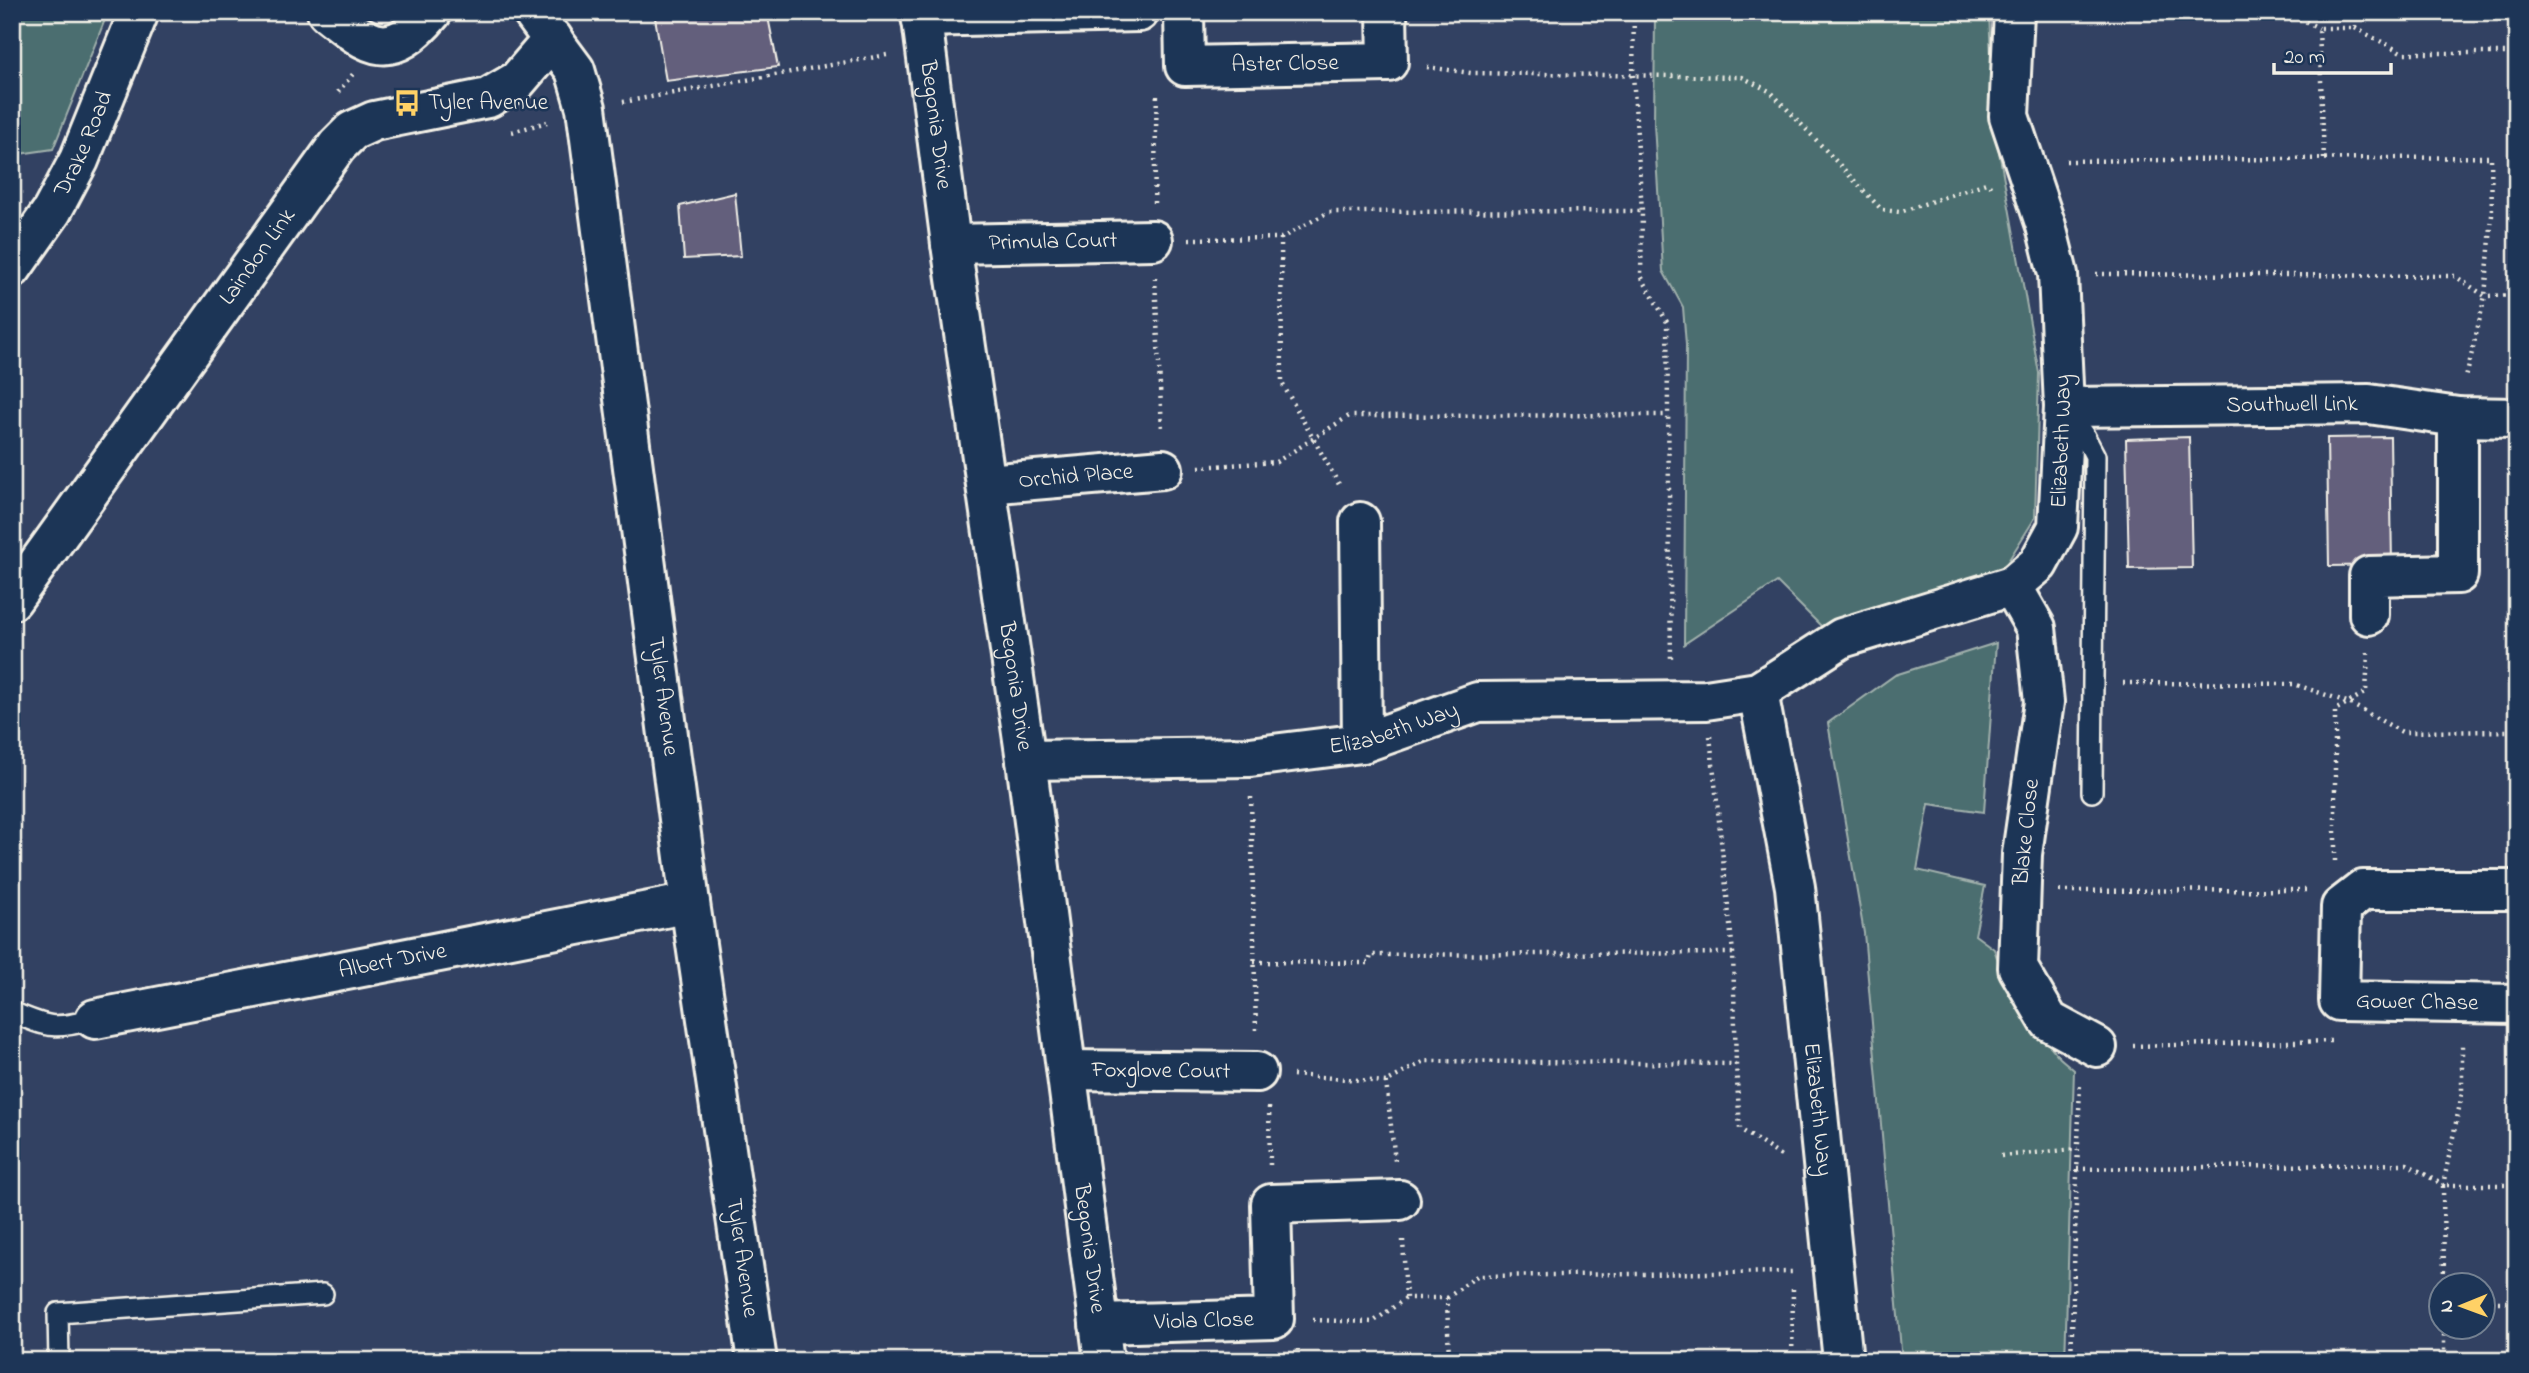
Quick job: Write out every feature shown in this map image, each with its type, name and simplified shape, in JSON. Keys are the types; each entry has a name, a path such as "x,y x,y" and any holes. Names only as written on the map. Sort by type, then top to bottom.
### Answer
{"street":[{"name":"Drake Road","path":"12,268 52,211 79,160 139,12"},
{"path":"327,12 356,35 379,45 396,44 417,30 432,12"},
{"path":"923,26 1139,12"},
{"path":"1184,12 1185,66"},
{"path":"1387,12 1388,62"},
{"name":"Elizabeth Way","path":"1026,760 1250,757 1362,743 1478,702 1688,700 1759,692 1842,638 2012,586 2038,564 2057,527 2064,407 2058,274 2046,226 2008,116 2014,12"},
{"name":"Tyler Avenue","path":"543,26 575,70 586,108 690,903 757,1361"},
{"name":"Laindon Link","path":"12,600 337,146 352,131 374,121 488,98 517,81 543,26"},
{"name":"Begonia Drive","path":"923,26 951,244 1026,760 1102,1343"},
{"name":"Aster Close","path":"1185,66 1388,62"},
{"name":"Primula Court","path":"951,244 1153,240"},
{"name":"Southwell Link","path":"2064,407 2369,404 2458,417 2517,418"},
{"path":"2370,615 2369,576 2458,574 2458,417"},
{"name":"Orchid Place","path":"987,484 1163,469"},
{"path":"1360,523 1362,743"},
{"name":"Blake Close","path":"2012,586 2036,628 2044,702 2022,854 2018,968 2049,1021 2089,1042"},
{"name":"Elizabeth Way","path":"1759,692 1795,887 1843,1361"},
{"path":"2348,890 2517,890"},
{"name":"Gower Chase","path":"2348,890 2341,907 2339,1001 2517,1004"},
{"name":"Albert Drive","path":"95,1019 690,903"},
{"name":"Foxglove Court","path":"1066,1070 1263,1073"},
{"path":"1271,1204 1400,1200"},
{"name":"Viola Close","path":"1102,1343 1274,1319 1271,1204"}],"lane":[{"path":"2064,407 2095,456 2092,792"},
{"path":"12,1012 40,1024 60,1027 95,1019"},
{"path":"59,1361 58,1313 323,1294"}],"path":[{"path":"1634,12 1633,74 1642,211 1641,276 1667,322 1668,415 1688,700 1733,953 1740,1129 1784,1158 1785,1171"},
{"path":"2287,12 2319,28 2355,28 2403,54 2517,53"},
{"path":"2355,12 2355,28"},
{"path":"500,134 526,129 586,108 923,26"},
{"path":"2319,28 2324,159"},
{"path":"1388,62 1471,73 1742,77 1771,92 1882,210 1900,212 1986,183 1996,189"},
{"path":"1185,66 1157,84 1153,240 1163,469 1276,463 1349,416 1668,415"},
{"path":"2024,161 2491,157 2492,215 2486,296 2458,417"},
{"path":"1153,240 1281,238 1329,212 1642,211"},
{"path":"1281,238 1282,383 1360,523"},
{"path":"2058,274 2455,276 2486,296 2517,295"},
{"path":"2020,891 2348,890 2335,710 2366,692 2370,615"},
{"path":"2093,683 2294,684 2347,702 2402,732 2517,731"},
{"path":"1250,757 1254,962 1271,1204"},
{"path":"1254,962 1368,963 1371,955 1733,953"},
{"path":"2071,1361 2078,1149 2089,1042 2334,1041 2339,1001"},
{"path":"2444,1272 2444,1185 2462,1094 2463,1003"},
{"path":"1263,1073 1386,1082 1425,1061 1736,1064"},
{"path":"2001,1156 2078,1149"},
{"path":"2077,1168 2407,1164 2444,1185 2509,1185"},
{"path":"1792,1361 1793,1260"},
{"path":"1447,1298 1477,1276 1793,1272"},
{"path":"1274,1319 1373,1322 1406,1298"},
{"path":"2498,1302 2517,1302"},
{"path":"2435,1361 2444,1352 2444,1342"}],"green space":[{"path":"12,12 108,12 53,149 12,155"},
{"path":"1655,12 1989,12 1994,124 2039,373 2035,518 2005,566 1823,628 1777,582 1684,644 1686,345 1683,307 1663,271 1654,124"},
{"path":"1996,643 1984,812 1929,804 1917,870 1985,886 1975,935 1994,949 2010,996 2060,1058 2074,1070 2065,1361 1902,1361 1864,933 1828,723 1895,675"}],"building":[{"path":"654,12 767,12 778,67 666,81"},
{"path":"735,193 741,256 684,259 680,206"},
{"path":"2189,437 2192,568 2129,569 2126,439"},
{"path":"2390,437 2392,565 2329,566 2327,438"}],"place":[{"name":"Tyler Avenue","path":"407,103"}]}
